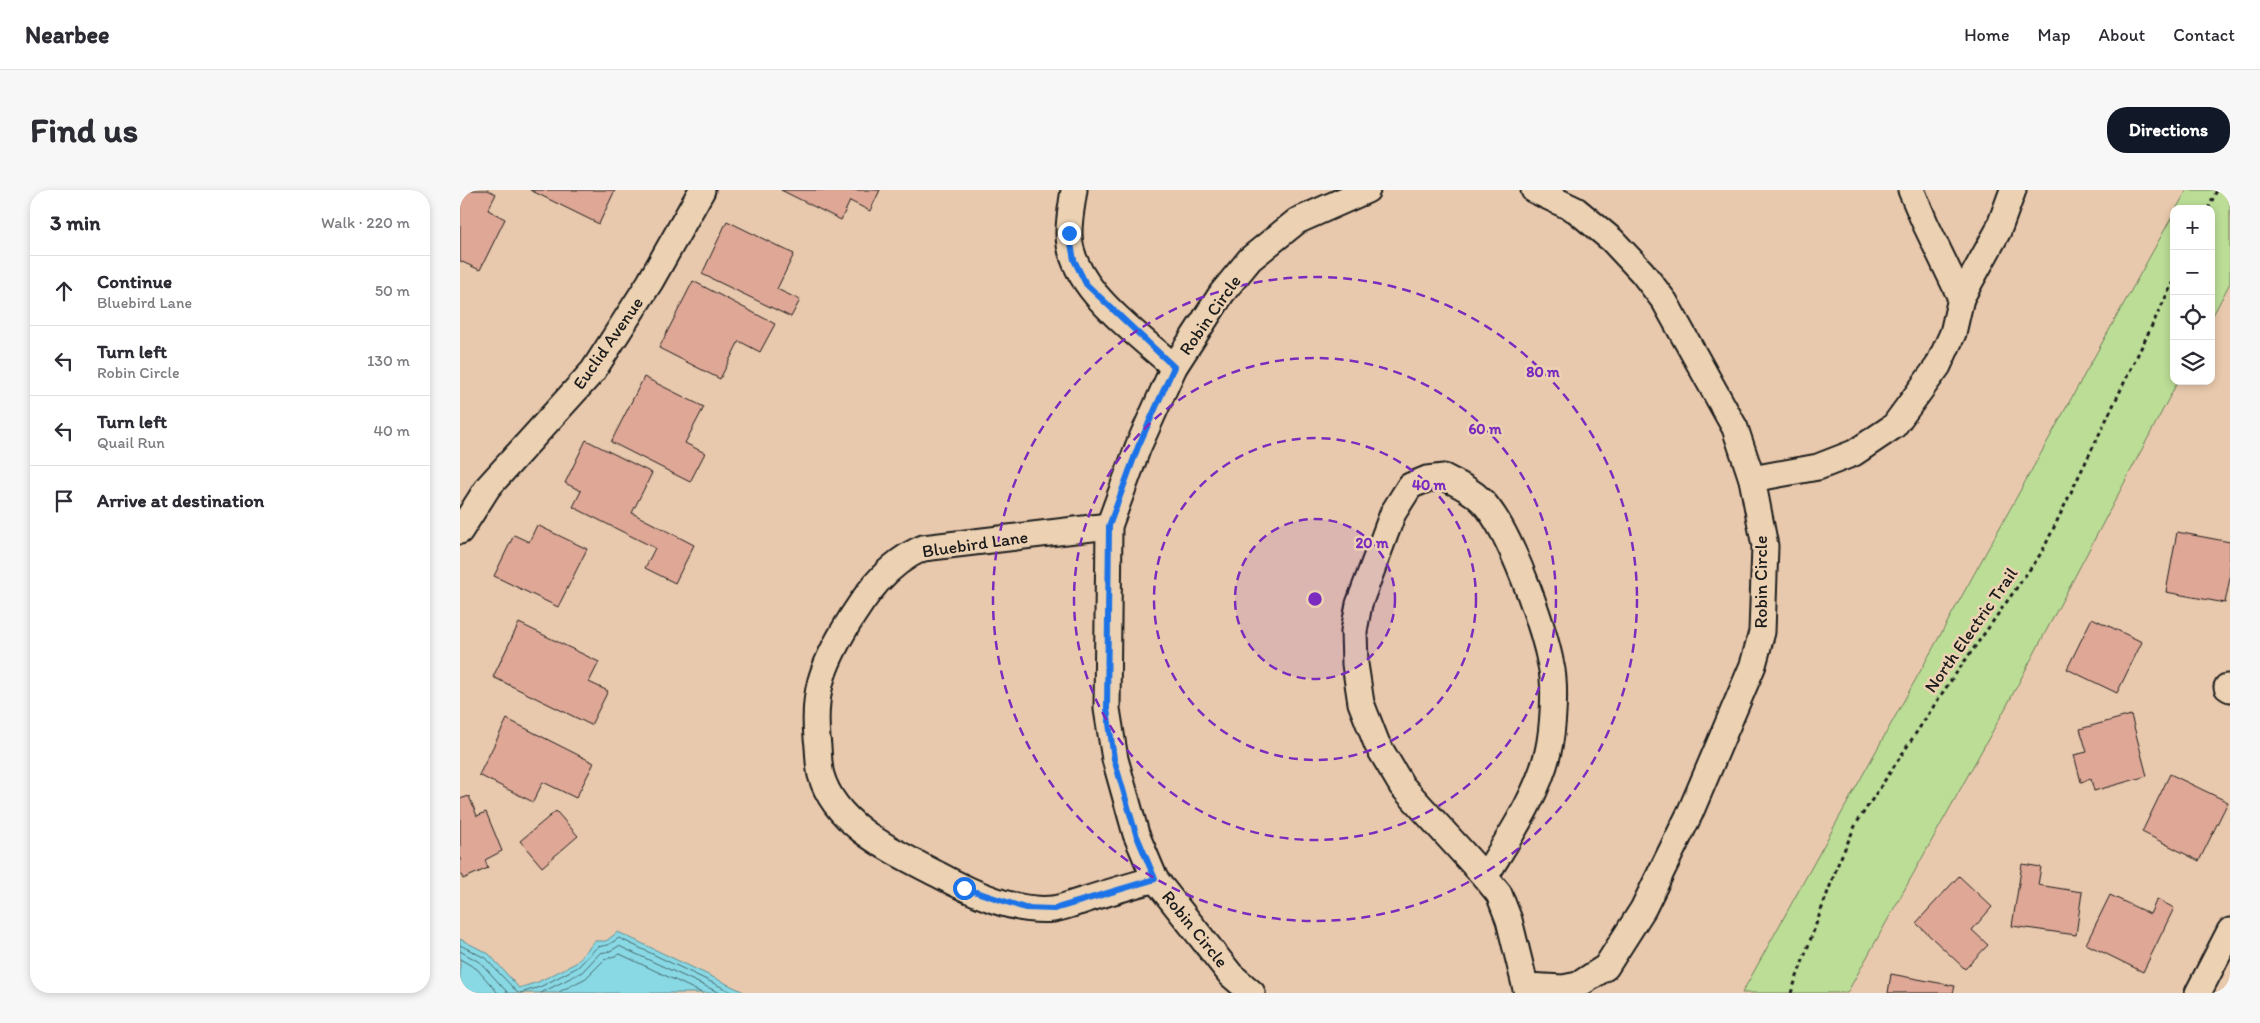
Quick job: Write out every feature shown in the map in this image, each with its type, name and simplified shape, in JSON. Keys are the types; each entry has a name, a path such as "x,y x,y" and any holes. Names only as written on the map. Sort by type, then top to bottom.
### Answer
{"street":[{"name":"Euclid Avenue","path":"460,531 488,487 593,370 650,282 702,190"},
{"path":"1074,190 1069,233 1074,260 1086,284 1174,367"},
{"name":"Robin Circle","path":"1252,993 1231,975 1155,879 1136,834 1114,759 1107,709 1109,526 1138,447 1174,367 1222,294 1250,259 1297,221 1367,190"},
{"name":"Robin Circle","path":"1526,990 1563,988 1578,985 1606,967 1643,909 1690,813 1753,666 1762,632 1765,546 1752,478 1735,428 1665,302 1642,272 1612,240 1576,210 1535,190"},
{"path":"1911,190 1961,298"},
{"path":"1752,478 1818,467 1854,453 1894,426 1938,366 1953,334 1961,298 1998,231 2014,190"},
{"path":"1485,877 1537,789 1548,750 1553,698 1552,666 1540,620 1496,519 1484,503 1469,489 1444,477 1427,479 1410,486 1390,522 1359,604 1354,630 1355,664 1361,703 1377,744 1402,786 1499,894 1509,920 1526,990"},
{"name":"Bluebird Lane","path":"1109,526 923,548 905,556 879,579 854,613 830,654 818,687 815,718 821,775 834,802 865,834 902,856 964,888 997,900 1025,908 1054,909 1155,879"},
{"path":"2198,993 2230,930"}],"path":[{"path":"2210,205 2217,190"},
{"name":"North Electric Trail","path":"1791,993 1838,864 1856,824 1946,689 2042,552 2170,288"}],"green space":[{"path":"2187,190 2230,190 2230,283 2215,311 2215,205 2178,205"},
{"path":"2170,220 2170,385 2176,385 2006,707 1847,993 1742,993"}],"water":[{"path":"618,932 746,993 460,993 460,939 489,954 519,988 538,982 576,963 595,941 606,941"}],"building":[{"path":"460,190 488,190 496,194 488,210 505,219 480,270 460,261"},
{"path":"530,190 615,190 599,224"},
{"path":"781,190 880,190 870,211 850,201 841,220"},
{"path":"727,221 794,254 777,289 800,300 791,317 702,274"},
{"path":"693,281 775,324 760,352 739,341 720,379 659,348"},
{"path":"644,377 704,407 685,443 705,453 690,482 611,442"},
{"path":"586,440 652,473 632,513 694,545 675,583 645,568 655,548 573,507 581,491 565,483"},
{"path":"537,525 587,549 558,607 494,576 514,535 529,542"},
{"path":"2177,532 2230,542 2230,578 2225,603 2166,592"},
{"path":"2092,618 2142,642 2117,693 2067,669"},
{"path":"519,623 599,662 589,682 608,691 591,725 493,677"},
{"path":"2131,715 2147,776 2094,791 2091,779 2081,782 2074,755 2087,752 2080,729"},
{"path":"507,719 594,763 576,798 543,782 533,802 479,775"},
{"path":"2170,774 2228,802 2199,861 2142,832"},
{"path":"469,796 477,816 486,812 502,851 485,860 488,868 463,879 460,872 460,799"},
{"path":"556,811 578,836 542,867 520,841"},
{"path":"2022,864 2041,867 2038,885 2082,892 2076,935 2012,926"},
{"path":"1959,876 1992,907 1972,930 1988,945 1965,969 1916,923"},
{"path":"2110,895 2150,914 2157,899 2174,908 2143,972 2086,944"},
{"path":"1891,974 1955,986 1953,993 1888,993"}],"route":[{"path":"964,888 1025,908 1054,909 1155,879 1136,834 1114,759 1107,709 1109,526 1138,447 1174,367 1086,284 1074,260 1069,233"}]}
